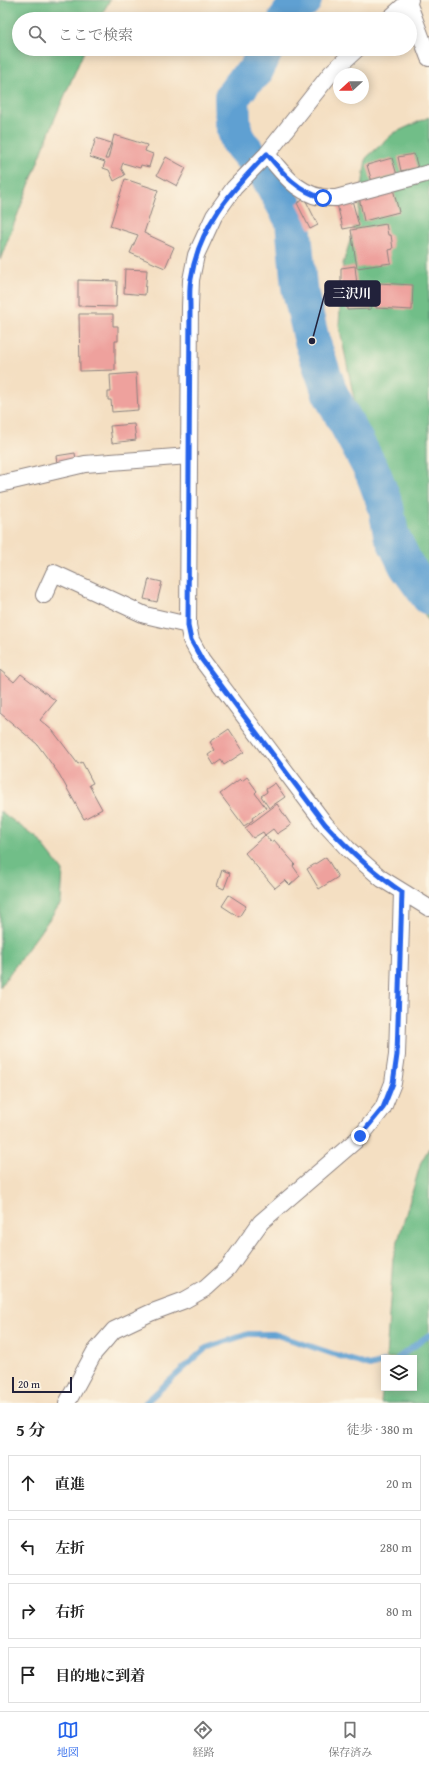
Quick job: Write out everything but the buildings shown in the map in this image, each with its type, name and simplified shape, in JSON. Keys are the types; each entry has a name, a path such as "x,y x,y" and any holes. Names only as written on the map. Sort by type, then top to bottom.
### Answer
{"street":[{"path":"397,12 409,1 413,12"},
{"path":"417,24 429,58"},
{"path":"349,56 331,73 267,154 234,188 214,216 196,255 190,286 188,626 191,640 202,660 325,824 348,849 382,879 429,908"},
{"path":"267,154 282,173 293,183 313,196 323,198 336,198 429,173"},
{"path":"0,484 85,464 188,456"},
{"path":"44,595 54,573 146,615 188,626"},
{"path":"67,1403 94,1353 114,1330 186,1300 206,1288 228,1268 261,1222 335,1156 360,1136 383,1108 393,1083 397,1055 402,892"}],"green space":[{"path":"0,0 110,0 103,12 12,12 12,56 82,56 55,118 0,260"},
{"path":"429,117 429,622 418,603 398,551 379,476 360,428 339,325 343,264 359,211 366,158 394,133"},
{"path":"0,811 38,839 63,871 61,903 0,987"},
{"path":"429,1148 429,1403 381,1403 382,1391 417,1391 417,1355 386,1355 393,1258 421,1162"}],"waterway":[{"path":"291,12 304,0"},
{"path":"263,56 255,72 245,80 232,97 233,123 238,141 268,176 293,221 299,287 312,341 330,393 373,473 386,507 391,534 406,565 429,597"},
{"path":"145,1403 206,1348 248,1334 274,1334 369,1366 381,1363"},
{"path":"402,1355 429,1335"}],"place":[{"name":"三沢川","path":"312,341"}],"route":[{"path":"323,198 313,196 293,183 282,173 267,154 234,188 214,216 196,255 191,280 190,307 187,582 188,626 191,640 202,660 325,824 348,849 382,879 402,892 400,1006 397,1055 393,1083 383,1108 360,1136"}]}
